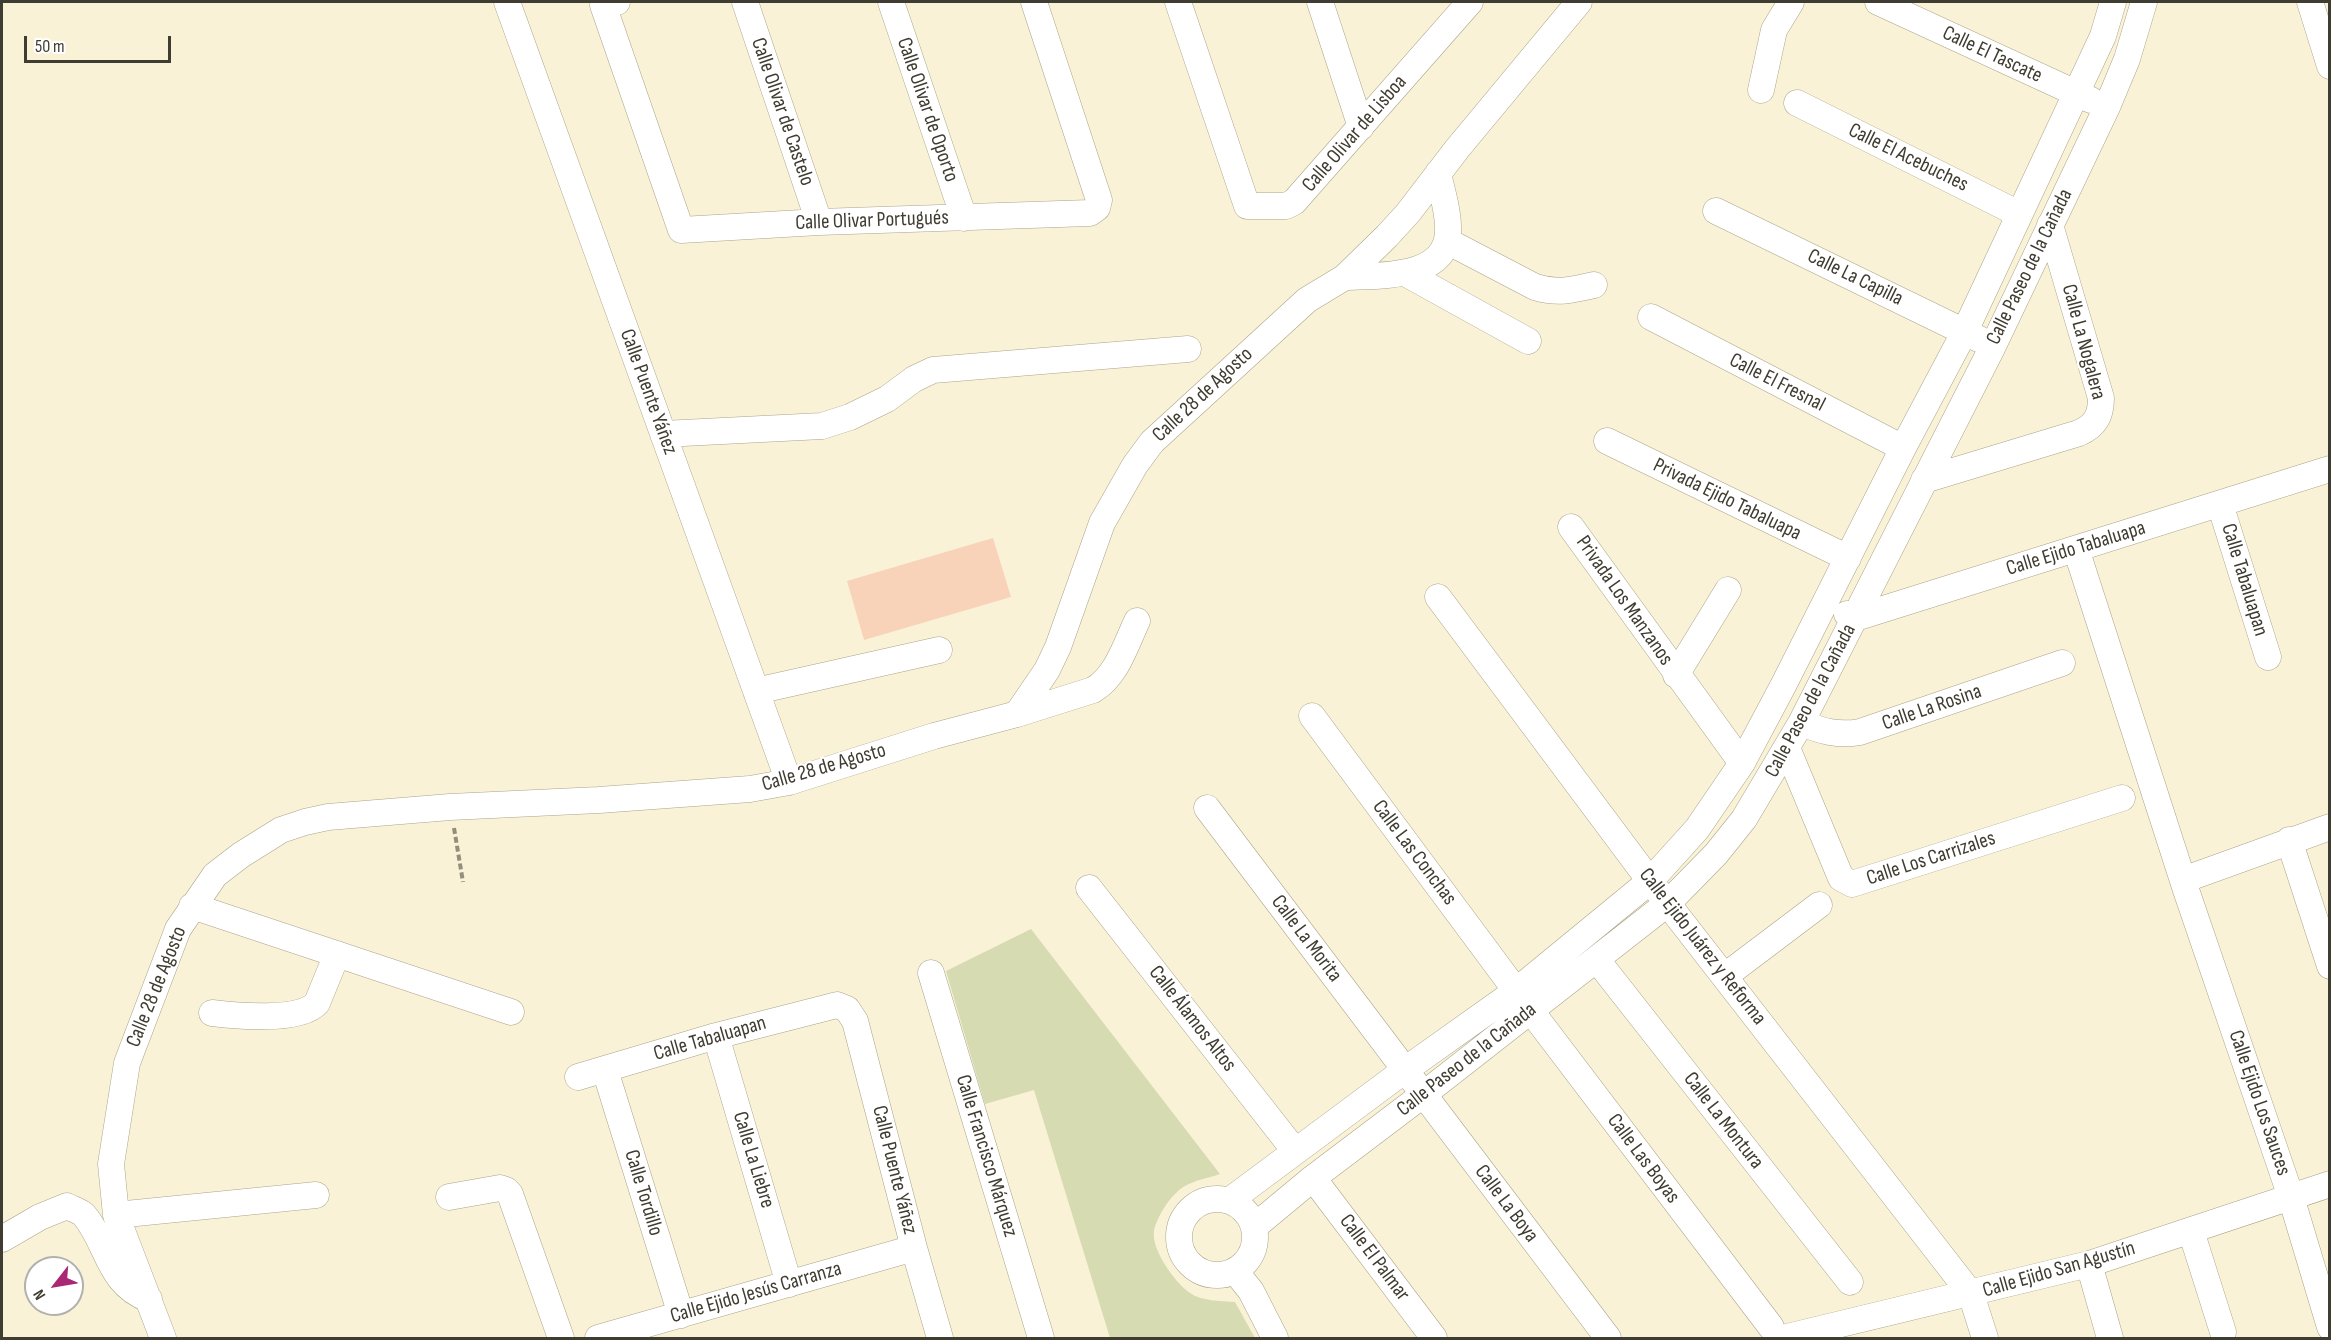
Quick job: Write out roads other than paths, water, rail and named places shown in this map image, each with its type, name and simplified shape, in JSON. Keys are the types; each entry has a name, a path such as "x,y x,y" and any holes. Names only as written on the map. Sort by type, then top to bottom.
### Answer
{"street":[{"name":"Calle Puente Yáñez","path":"507,2 789,783"},
{"name":"Calle Olivar Portugués","path":"617,2 603,5 681,230 819,222 1090,213 1097,208 1099,200 1034,2"},
{"name":"Calle Olivar de Castelo","path":"745,2 819,222"},
{"name":"Calle Olivar de Oporto","path":"891,2 964,218"},
{"name":"Calle Olivar de Lisboa","path":"1178,2 1247,206 1286,206 1294,202 1468,3"},
{"path":"1320,2 1361,127"},
{"name":"Calle 28 de Agosto","path":"163,1338 116,1215 111,1164 127,1063 178,929 215,875 241,855 289,827 327,817 450,807 599,800 750,789 789,783 934,736 1017,714 1051,662 1102,523 1143,453 1160,432 1307,300 1345,277 1363,261 1408,213 1438,173 1579,2"},
{"path":"1761,90 1774,30 1791,2"},
{"name":"Calle El Tascate","path":"1878,2 2107,107"},
{"name":"Calle Paseo de la Cañada","path":"1254,1227 1313,1178 1424,1094 1650,881 1697,829 1742,763 1785,684 1903,448 1965,331 2103,36 2114,2"},
{"name":"Calle Paseo de la Cañada","path":"1229,1201 1405,1070 1596,960 1668,903 1716,854 1744,819 1801,723 1993,346 2107,107 2127,59 2144,2"},
{"path":"2310,2 2330,66"},
{"name":"Calle El Acebuches","path":"1797,103 2019,214"},
{"path":"1345,277 1405,273 1429,264 1437,257 1447,241 1447,212 1438,173"},
{"name":"Calle La Capilla","path":"1716,211 1993,346"},
{"name":"Calle La Nogalera","path":"1924,480 2079,433 2090,428 2097,420 2101,410 2101,398 2050,225"},
{"path":"1447,241 1535,287 1550,292 1594,285"},
{"path":"1405,273 1528,341"},
{"name":"Calle El Fresnal","path":"1651,317 1903,448"},
{"path":"663,434 822,426 850,417 887,399 914,379 933,370 1188,349"},
{"name":"Privada Ejido Tabaluapa","path":"1607,441 1848,558"},
{"name":"Calle Ejido Tabaluapa","path":"1856,618 2330,469"},
{"name":"Calle Tabaluapan","path":"2220,504 2268,657"},
{"name":"Privada Los Manzanos","path":"1571,527 1742,763"},
{"name":"Calle Ejido Los Sauces","path":"2076,549 2183,880 2291,1197 2330,1327"},
{"name":"Privada Los Manzanos","path":"1677,675 1728,590"},
{"name":"Calle Ejido Juárez y Reforma","path":"1438,597 1650,881 1971,1294"},
{"path":"1824,603 1856,618"},
{"path":"1017,714 1093,690 1103,684 1112,672 1137,621"},
{"path":"756,691 939,650"},
{"name":"Calle La Rosina","path":"1801,723 1826,733 1843,735 1860,732 2062,663"},
{"name":"Calle Las Conchas","path":"1312,716 1523,1001"},
{"name":"Calle Los Carrizales","path":"1787,748 1841,878 1852,884 2122,798"},
{"name":"Calle La Morita","path":"1207,808 1405,1070"},
{"path":"2183,880 2330,826"},
{"path":"2289,840 2330,966"},
{"name":"Calle Álamos Altos","path":"1089,888 1295,1151"},
{"path":"1725,976 1819,905"},
{"path":"192,906 511,1012"},
{"path":"212,1013 235,1016 292,1014 312,1009 317,1003 337,954"},
{"name":"Calle La Montura","path":"1596,960 1850,1282"},
{"name":"Calle Francisco Márquez","path":"931,973 1041,1338"},
{"name":"Calle Las Boyas","path":"1523,1001 1777,1333"},
{"name":"Calle Tabaluapan","path":"578,1077 716,1036 837,1005 843,1006"},
{"name":"Calle Puente Yáñez","path":"843,1006 852,1014 855,1021 914,1248 940,1338"},
{"name":"Calle La Liebre","path":"716,1036 789,1284"},
{"name":"Calle Tordillo","path":"605,1070 681,1315"},
{"name":"Calle La Boya","path":"1405,1070 1608,1338"},
{"name":"Calle El Palmar","path":"1313,1178 1434,1338"},
{"name":"Calle Ejido San Agustín","path":"1777,1333 1971,1294 2089,1264 2330,1184"},
{"path":"449,1197 500,1188 510,1194 561,1338"},
{"path":"116,1215 315,1195"},
{"path":"1211,1200 1229,1201 1240,1207 1254,1227 1255,1240 1252,1252 1245,1263 1235,1271 1223,1275 1210,1275 1198,1270 1188,1262 1179,1239 1180,1227 1186,1216 1194,1207 1211,1200"},
{"path":"2,1239 40,1217 67,1206 83,1213 121,1281 133,1294 148,1299"},
{"path":"2191,1231 2223,1332"},
{"name":"Calle Ejido Jesús Carranza","path":"598,1338 914,1248"},
{"path":"2089,1264 2110,1338"},
{"path":"1235,1271 1251,1291 1275,1338"},
{"path":"1971,1294 1985,1338"}]}
